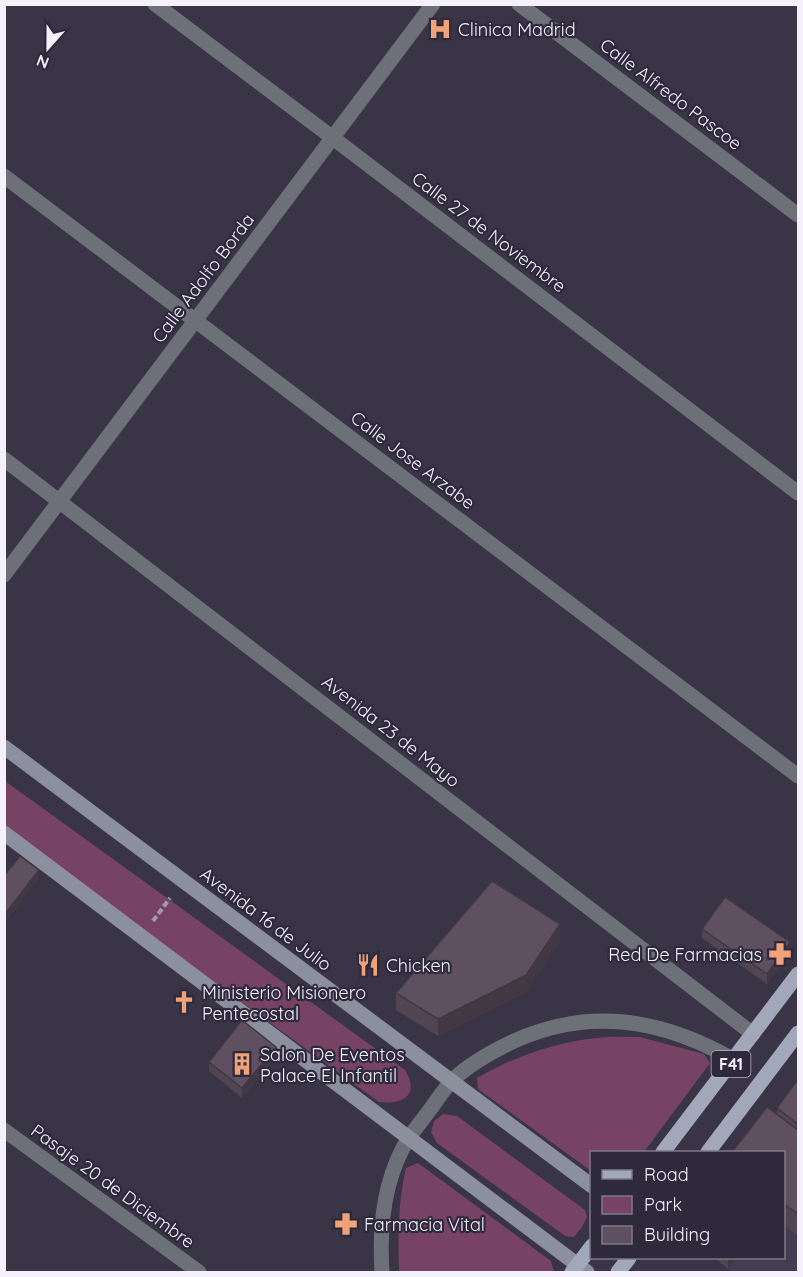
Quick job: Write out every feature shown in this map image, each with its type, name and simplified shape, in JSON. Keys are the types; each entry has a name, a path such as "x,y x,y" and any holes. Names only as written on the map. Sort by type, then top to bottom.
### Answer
{"main road":[{"name":"Avenida 16 de Julio","path":"4,747 590,1185"},
{"path":"4,833 409,1138 579,1270 590,1248"},
{"name":"F41","path":"664,1151 798,974"},
{"name":"F41","path":"709,1151 798,1033"},
{"path":"618,1272 628,1259"}],"street":[{"name":"Calle 27 de Noviembre","path":"155,4 798,493"},
{"name":"Calle Adolfo Borda","path":"4,576 433,4"},
{"name":"Calle Alfredo Pascoe","path":"519,4 798,215"},
{"name":"Calle Jose Arzabe","path":"4,176 798,776"},
{"name":"Avenida 23 de Mayo","path":"4,459 753,1034"},
{"path":"382,1272 382,1220 387,1192 396,1164 409,1138 452,1082 488,1054 511,1042 552,1028 586,1022 620,1022 663,1028 711,1047 734,1060"},
{"name":"Pasaje 20 de Diciembre","path":"4,1130 199,1272"}],"path":[{"path":"141,936 183,881"}],"shaded area":[{"path":"798,1088 798,1272 732,1272 715,1259 785,1259 784,1151"}],"green space":[{"path":"5,781 405,1070 411,1086 407,1096 396,1102 379,1102 5,830"},
{"path":"608,1037 640,1037 704,1054 710,1063 645,1151 590,1151 590,1170 478,1089 477,1078 505,1063 566,1043"},
{"path":"443,1114 457,1116 585,1210 587,1217 574,1237 565,1236 437,1143 431,1132 434,1121"},
{"path":"418,1163 551,1261 554,1272 399,1272 399,1220 403,1181 406,1168"}],"building":[{"path":"20,856 39,870 5,914 4,876"},
{"path":"492,881 560,924 526,975 438,1019 396,993"},
{"path":"725,897 790,942 767,974 702,929"},
{"name":"Salon De Eventos Palace El Infantil","path":"242,1020 276,1047 242,1088 209,1062"},
{"path":"798,1079 798,1124 777,1108"},
{"path":"767,1107 798,1130 798,1214 785,1204 785,1151 733,1151"}],"place":[{"name":"Clinica Madrid","path":"440,29"},
{"name":"Red De Farmacias","path":"780,954"},
{"name":"Chicken","path":"368,965"},
{"name":"Ministerio Misionero Pentecostal","path":"184,1002"},
{"name":"Salon De Eventos Palace El Infantil","path":"242,1064"},
{"name":"Farmacia Vital","path":"346,1224"}]}
